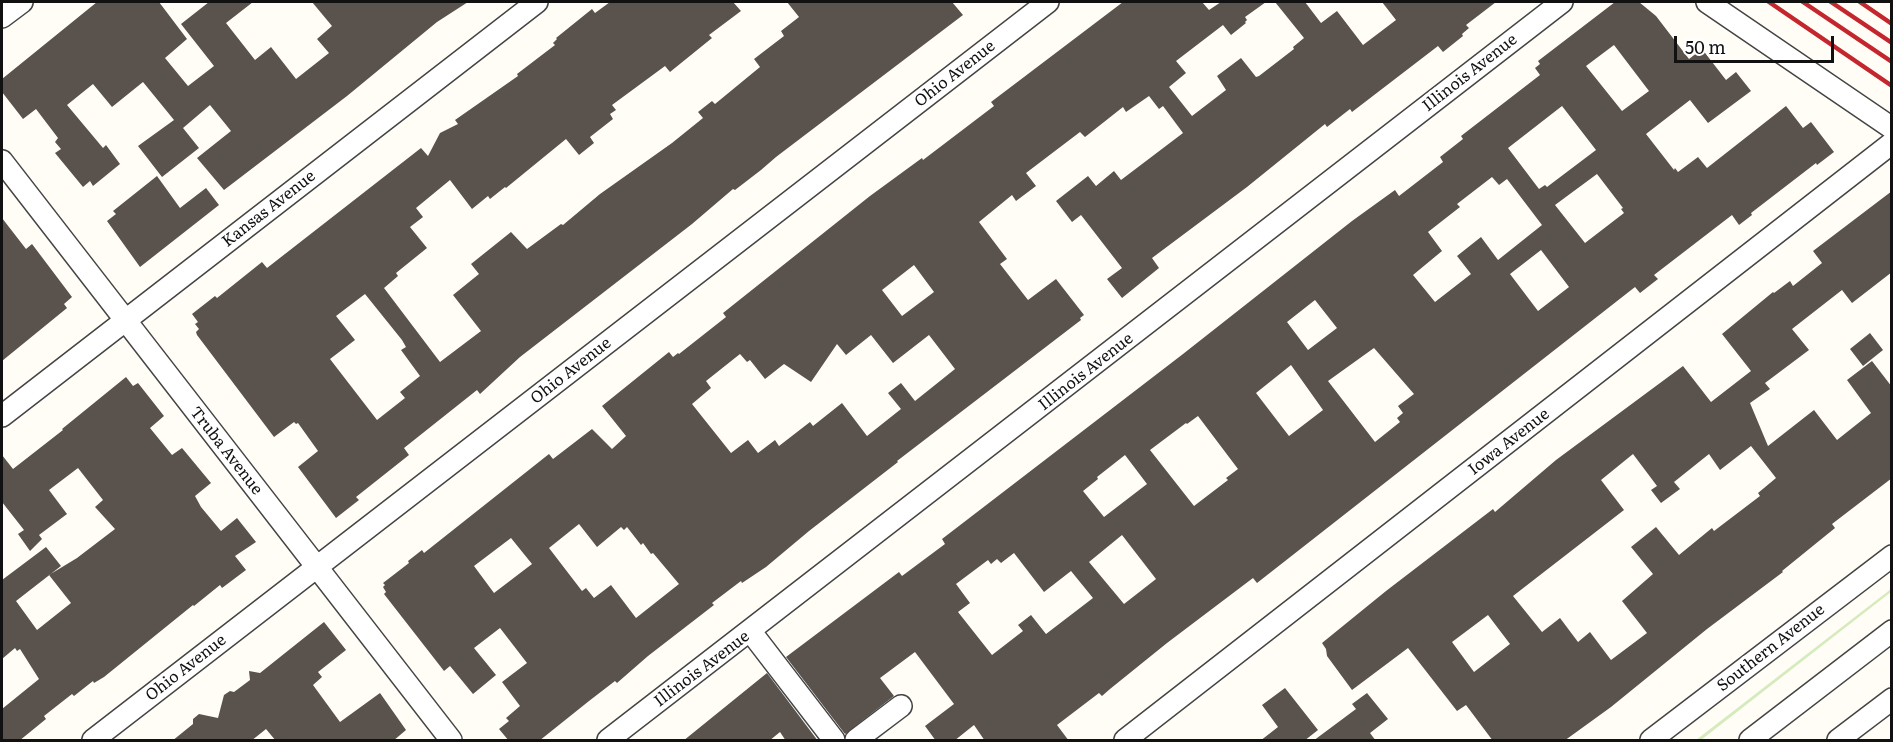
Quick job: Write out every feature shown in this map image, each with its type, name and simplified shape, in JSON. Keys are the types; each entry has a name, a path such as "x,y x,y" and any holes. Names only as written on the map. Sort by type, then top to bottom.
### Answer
{"street":[{"path":"2,17 22,2"},
{"name":"Kansas Avenue","path":"2,416 537,2"},
{"name":"Ohio Avenue","path":"93,741 1048,2"},
{"name":"Illinois Avenue","path":"609,741 1562,2"},
{"path":"1707,2 1892,128"},
{"name":"Iowa Avenue","path":"1133,738 1892,143"},
{"name":"Truba Avenue","path":"2,160 451,741"},
{"name":"Southern Avenue","path":"1651,741 1892,556"},
{"path":"1750,741 1892,631"},
{"path":"751,632 834,741"},
{"path":"1838,741 1892,699"},
{"path":"856,741 901,706"}],"green space":[{"path":"1891,589 1891,592 1701,740 1696,740"}],"building":[{"path":"97,2 159,2 187,39 165,58 188,86 214,66 181,24 209,2 253,2 226,23 255,60 271,47 296,79 329,53 317,39 332,26 312,2 468,2 437,22 347,96 224,190 197,158 231,131 210,105 183,128 199,148 162,177 138,146 174,120 143,82 112,107 93,84 67,105 103,148 106,145 120,164 93,186 90,181 83,187 55,153 61,149 55,142 58,138 36,109 23,119 2,92 2,79"},
{"path":"610,2 733,2 741,11 709,35 712,38 670,72 665,66 612,105 616,110 610,114 613,119 590,137 594,143 579,155 566,139 506,188 490,199 488,196 472,209 450,180 416,208 423,217 410,227 427,248 396,273 398,276 384,288 440,362 481,331 453,295 479,274 471,264 511,232 527,249 561,224 563,225 600,194 703,118 698,112 712,101 715,104 760,67 754,59 784,36 781,31 799,17 787,2 952,2 963,15 735,190 733,189 692,224 520,357 480,394 477,390 404,448 409,455 356,497 359,500 336,518 298,467 318,451 298,423 294,422 274,437 197,335 196,332 199,329 195,324 198,322 192,314 215,296 217,298 262,262 267,268 421,148 428,156 440,133 458,124 455,120 518,76 517,74 555,45 553,43 556,38 592,9 595,13","holes":["365,294 406,347 401,350 420,376 400,392 405,398 377,420 330,359 355,340 336,316"]},
{"path":"1123,2 1202,2 1209,10 1221,2 1266,2 1245,17 1246,23 1231,35 1223,25 1176,61 1186,73 1169,87 1192,116 1226,90 1217,76 1241,58 1256,77 1294,49 1293,47 1304,38 1275,2 1305,2 1321,23 1337,11 1363,45 1396,20 1382,2 1496,2 1466,25 1469,28 1462,34 1463,36 1443,52 1438,46 1352,112 1350,109 1327,127 1325,124 1247,187 1152,258 1159,268 1122,298 1107,279 1122,268 1081,215 1072,222 1056,201 1088,176 1096,186 1114,171 1121,180 1183,133 1163,106 1159,109 1149,96 1126,112 1123,107 1085,137 1080,132 1026,173 1036,186 1016,201 1012,195 979,222 1007,259 1000,264 1028,300 1056,279 1084,315 1080,318 1081,320 897,461 766,567 742,583 741,581 712,603 714,605 617,683 615,681 539,741 509,741 499,729 509,721 506,718 520,706 502,682 527,663 500,628 474,648 496,675 473,694 450,666 444,671 384,594 386,592 383,583 422,550 424,553 549,454 553,459 592,429 612,449 626,436 602,406 669,352 673,357 679,354 726,317 723,313 870,196 922,158 923,160 994,106 991,102","holes":["914,265 934,292 902,316 882,290","871,335 893,363 929,335 955,369 915,401 901,383 888,393 901,409 867,436 842,403 813,426 810,422 779,446 775,440 758,453 748,440 731,453 692,404 711,388 706,381 740,354 747,362 750,360 765,379 784,364 811,382 837,344 846,355","579,524 597,547 621,527 624,530 627,527 679,584 636,618 611,585 594,598 586,588 582,591 549,548","511,538 532,564 494,593 474,566"]},
{"path":"1615,2 1639,2 1656,16 1689,59 1702,49 1726,80 1736,72 1751,91 1708,123 1690,100 1646,134 1674,170 1675,168 1678,172 1698,157 1707,168 1786,106 1803,128 1811,122 1834,152 1817,165 1816,163 1751,213 1752,215 1739,225 1732,215 1654,275 1658,279 1640,293 1635,287 1257,583 1253,578 1102,696 1099,693 1057,725 1069,741 985,741 974,725 954,741 936,741 925,726 954,704 915,652 880,678 894,696 845,734 786,657 899,572 902,576 945,544 942,539 1352,221 1395,190 1399,196 1443,162 1440,157 1463,139 1461,136 1540,75 1535,68 1540,64 1538,61","holes":["1614,45 1649,91 1622,111 1586,66","1562,106 1596,150 1547,187 1545,185 1539,189 1508,148","1597,174 1623,208 1621,209 1624,213 1585,243 1555,205","1492,177 1499,185 1507,179 1542,225 1498,260 1481,237 1457,256 1471,274 1435,302 1413,275 1442,251 1428,232 1460,207 1457,204","1541,250 1569,287 1538,311 1510,274","1315,300 1337,328 1308,350 1287,322","1374,348 1414,394 1398,406 1403,413 1397,418 1400,422 1375,442 1328,381","1291,365 1323,410 1289,436 1256,393","1198,416 1238,469 1226,478 1228,480 1194,506 1150,450","1125,455 1147,484 1104,517 1083,491 1098,479 1097,477","1122,535 1156,579 1124,604 1089,562","1014,553 1044,592 1071,571 1093,598 1046,634 1031,615 1018,625 1023,631 992,655 958,612 970,603 956,584 988,560 991,564 997,559 1001,563"]},
{"path":"157,176 180,208 206,188 219,205 140,267 107,221 116,214 113,211"},
{"path":"1892,191 1892,272 1852,303 1842,290 1792,329 1809,350 1765,383 1770,389 1750,403 1768,446 1814,410 1837,440 1871,413 1847,380 1872,361 1892,387 1892,478 1832,524 1835,528 1783,572 1564,741 1493,741 1466,705 1457,711 1408,648 1352,690 1327,656 1322,643 1493,509 1495,512 1556,460 1683,366 1711,402 1751,371 1722,334 1773,292 1790,281 1793,286 1822,263 1813,251","holes":["1751,446 1776,478 1758,493 1760,496 1714,531 1712,528 1679,555 1656,527 1631,547 1653,574 1622,601 1647,633 1611,660 1590,632 1578,642 1560,618 1542,632 1513,596 1624,510 1601,480 1633,454 1657,486 1651,490 1661,503 1680,489 1674,482 1709,454 1720,470","1488,615 1510,644 1474,672 1452,642"]},
{"path":"2,218 26,249 32,244 72,297 64,304 67,308 2,361"},
{"path":"1870,333 1883,350 1863,366 1850,349"},
{"path":"126,377 133,386 138,383 164,416 150,428 172,455 182,448 211,483 195,496 201,507 221,531 237,518 256,542 235,556 246,570 222,588 220,585 193,605 104,677 94,683 93,681 74,696 72,694 44,716 46,719 19,741 2,741 2,709 39,679 20,649 17,651 15,648 2,659 2,580 46,547 61,566 51,574 77,558 115,529 95,507 103,500 78,468 49,490 67,514 39,535 42,539 30,551 18,534 24,530 2,502 2,455 13,469","holes":["49,575 71,603 37,630 16,601"]},
{"path":"324,622 346,650 318,672 322,677 313,685 340,722 380,693 406,730 393,741 276,741 266,729 251,741 172,741 193,724 193,719 199,714 218,718 224,695 230,691 234,692 250,680 249,671 260,673"},
{"path":"767,673 818,741 786,741 780,732 769,741 683,741"},
{"path":"1285,688 1318,730 1304,741 1260,741 1278,727 1262,705"},
{"path":"1367,693 1388,719 1370,733 1376,741 1313,741 1356,709 1352,704"}],"railway":[{"path":"1769,2 1892,86"},
{"path":"1803,2 1892,62"},
{"path":"1831,2 1892,43"},
{"path":"1860,2 1892,24"}]}
